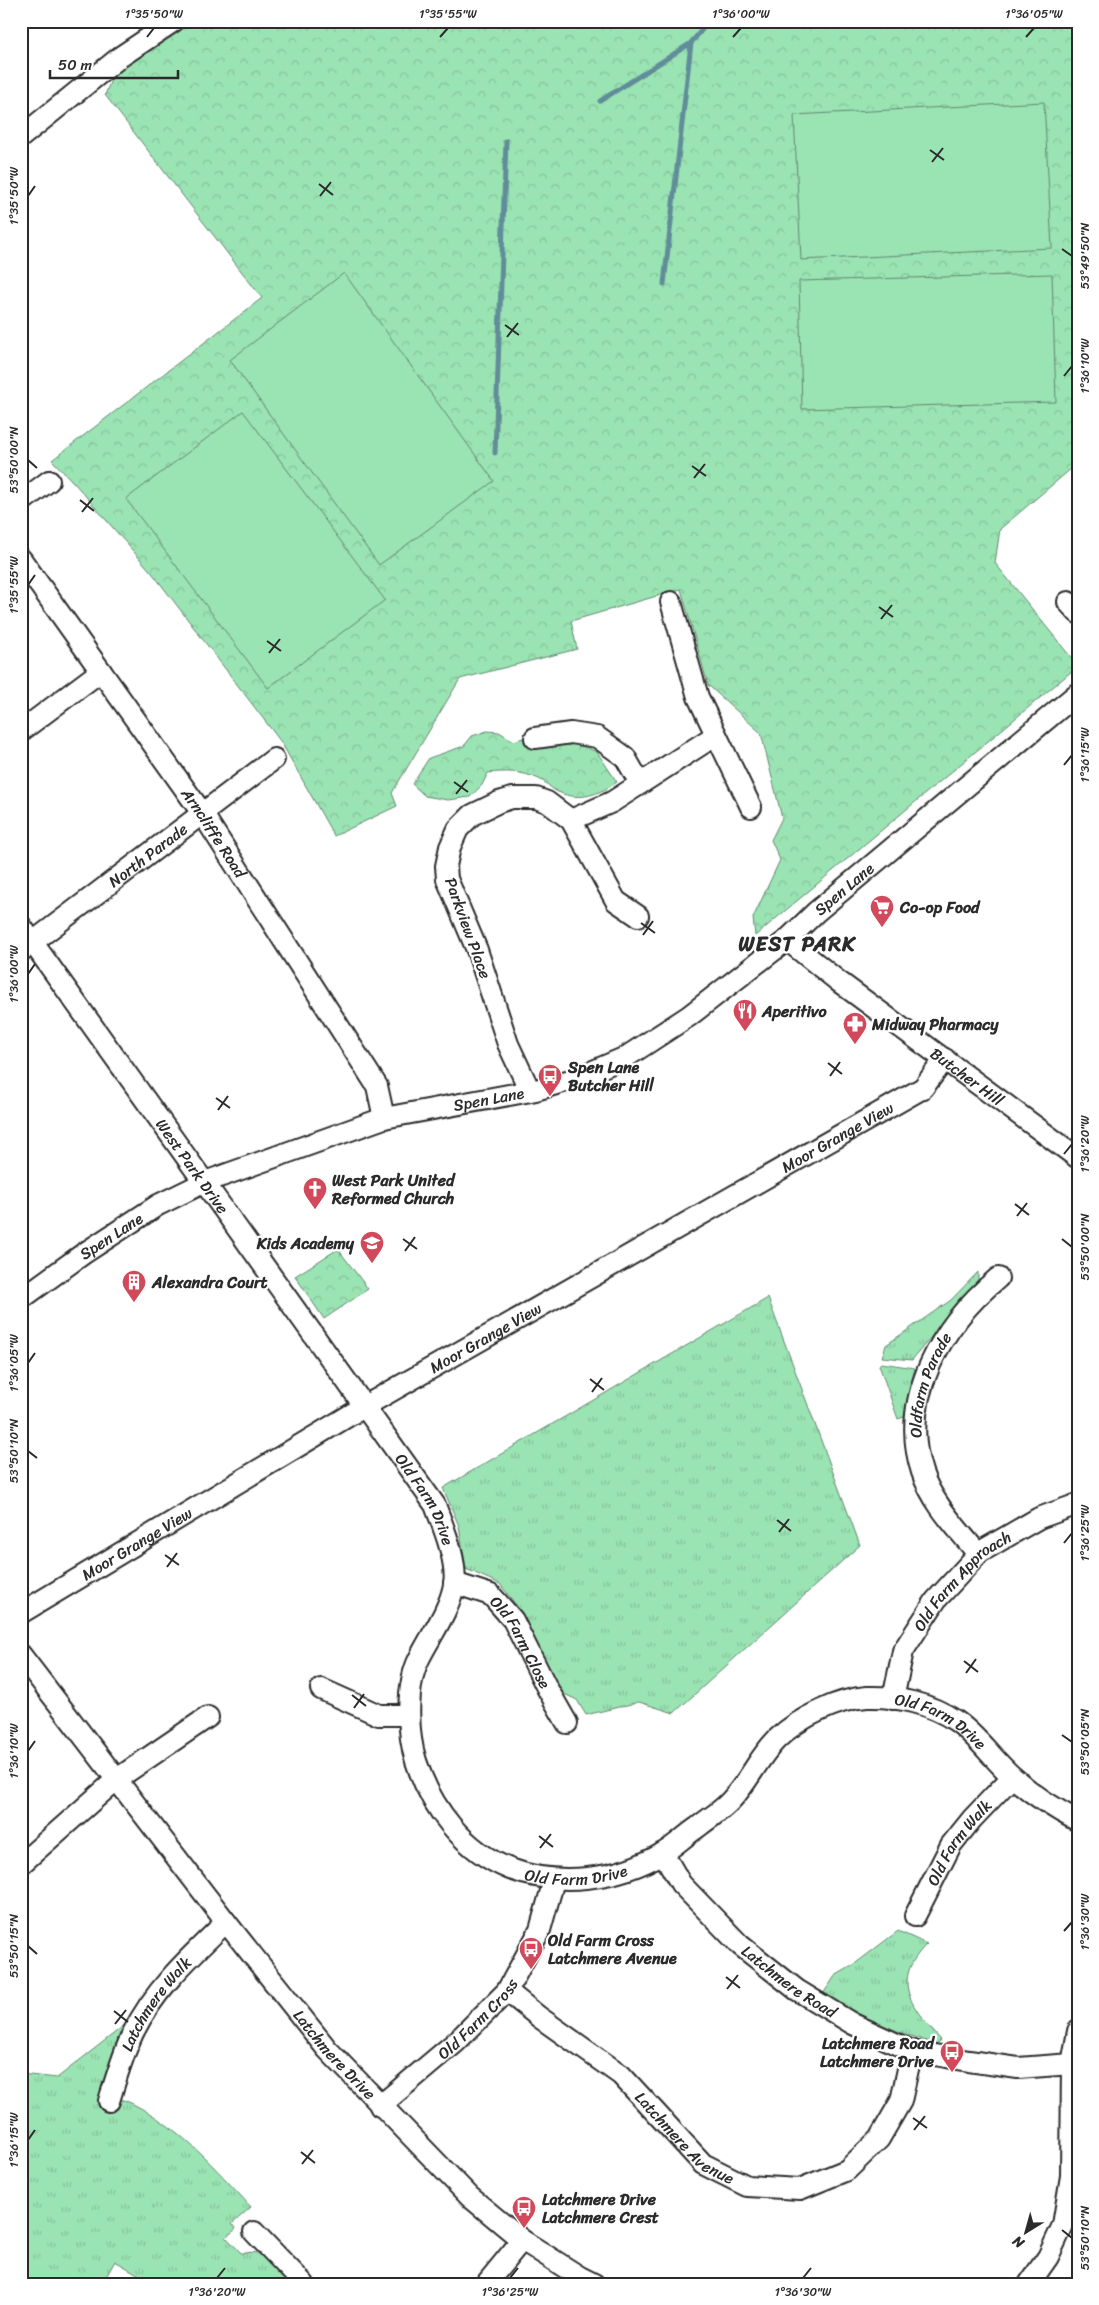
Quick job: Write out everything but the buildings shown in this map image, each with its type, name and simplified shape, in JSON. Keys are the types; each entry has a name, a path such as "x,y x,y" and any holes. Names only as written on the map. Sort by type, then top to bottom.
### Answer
{"street":[{"path":"21,137 120,57 174,21"},
{"path":"21,502 48,480"},
{"name":"Arncliffe Road","path":"21,559 202,813 377,1086 384,1118"},
{"path":"671,602 698,697 750,807"},
{"path":"21,731 101,671"},
{"name":"Spen Lane","path":"21,1299 83,1254 158,1205 205,1182 384,1118 530,1091 577,1078 626,1057 690,1016 787,940 823,906 1078,693"},
{"path":"535,738 571,733 597,737 625,757 640,783"},
{"path":"571,820 612,802 716,735"},
{"name":"North Parade","path":"27,947 274,759"},
{"name":"Parkview Place","path":"530,1091 508,1044 477,950 447,879 446,866 450,847 458,829 472,815 512,798 536,798 559,809 571,820 616,901 638,916"},
{"name":"West Park Drive","path":"21,926 27,947 205,1182 365,1406"},
{"name":"Butcher Hill","path":"787,940 838,981 1078,1158"},
{"name":"Moor Grange View","path":"21,1613 365,1406 923,1088 945,1059"},
{"name":"Oldfarm Parade","path":"978,1554 948,1515 922,1473 915,1446 914,1420 920,1390 929,1364 940,1344 988,1287 998,1278"},
{"name":"Old Farm Drive","path":"365,1406 435,1505 450,1545 454,1583 444,1612 417,1663 408,1716 415,1759 429,1795 451,1827 490,1861 523,1874 554,1880 616,1874 663,1853 731,1801 778,1738 813,1714 841,1702 866,1697 924,1704 956,1721 1012,1777 1045,1803 1078,1821"},
{"name":"Old Farm Approach","path":"893,1699 903,1651 936,1600 978,1554 1039,1518 1078,1504"},
{"name":"Old Farm Close","path":"454,1583 491,1595 513,1620 567,1723"},
{"name":"Latchmere Drive","path":"21,1655 226,1922 327,2049 380,2106 470,2196 522,2240 594,2284"},
{"path":"321,1689 379,1715 408,1716"},
{"path":"21,1864 117,1779 208,1717"},
{"name":"Old Farm Walk","path":"915,1916 951,1845 972,1819 1012,1777"},
{"name":"Latchmere Road","path":"663,1853 681,1884 740,1945 805,1995 853,2024 912,2051 1018,2068 1072,2064"},
{"name":"Old Farm Cross","path":"380,2106 456,2042 507,1991 540,1930 554,1880"},
{"name":"Latchmere Walk","path":"109,2101 133,2033 153,2000 173,1973 226,1922"},
{"name":"Latchmere Avenue","path":"507,1991 539,2017 621,2075 704,2164 747,2186 800,2190 847,2170 879,2138 901,2101 912,2051"},
{"path":"1029,2284 1048,2257 1063,2225 1074,2177 1072,2064 1078,2031"},
{"path":"254,2232 304,2284"},
{"path":"486,2284 522,2240"}],"green space":[{"path":"188,21 1078,21 1078,463 1000,529 995,563 1078,666 755,936 753,918 780,860 771,840 782,818 761,733 708,685 681,589 571,621 577,649 460,679 392,793 397,806 334,836 281,742 153,574 52,460 262,298 105,95 116,67"},
{"path":"1044,102 1052,248 801,260 794,115"},
{"path":"344,273 494,481 379,565 230,360"},
{"path":"1052,274 1056,402 802,409 799,281"},
{"path":"243,411 385,600 268,688 126,499"},
{"path":"487,731 499,732 514,741 526,737 530,748 578,744 597,752 617,782 596,793 574,796 558,792 542,780 526,774 508,772 488,773 482,785 470,797 448,800 425,796 412,784 429,758 464,746 472,736"},
{"path":"338,1249 368,1289 324,1319 295,1276"},
{"path":"978,1272 978,1280 912,1360 882,1357 886,1345 951,1300"},
{"path":"768,1298 860,1545 674,1713 639,1702 586,1715 577,1700 560,1692 516,1605 500,1584 466,1569 459,1526 443,1488"},
{"path":"881,1363 915,1368 904,1417 898,1419 879,1365"},
{"path":"898,1931 927,1944 916,1957 909,1970 907,1982 909,1994 921,2017 941,2040 937,2044 907,2035 878,2023 850,2010 823,1994 835,1976 852,1966"},
{"path":"126,2024 100,2093 129,2102 150,2114 167,2125 197,2150 251,2207 232,2224 236,2229 226,2237 242,2254 257,2253 270,2260 291,2284 155,2284 115,2261 102,2284 21,2284 21,2074 57,2078"}],"waterway":[{"path":"664,284 691,43 709,21"},
{"path":"600,101 691,43"},
{"path":"495,453 506,141"}],"place":[{"name":"Co-op Food","path":"882,928"},
{"name":"Aperitivo","path":"745,1032"},
{"name":"Midway Pharmacy","path":"855,1045"},
{"name":"Spen Lane Butcher Hill","path":"550,1097"},
{"name":"West Park United Reformed Church","path":"315,1210"},
{"name":"Kids Academy","path":"372,1264"},
{"name":"Alexandra Court","path":"134,1303"},
{"name":"Old Farm Cross Latchmere Avenue","path":"531,1970"},
{"name":"Latchmere Road Latchmere Drive","path":"952,2073"},
{"name":"Latchmere Drive Latchmere Crest","path":"524,2229"}],"district":[{"name":"WEST PARK","path":"797,944"}]}
